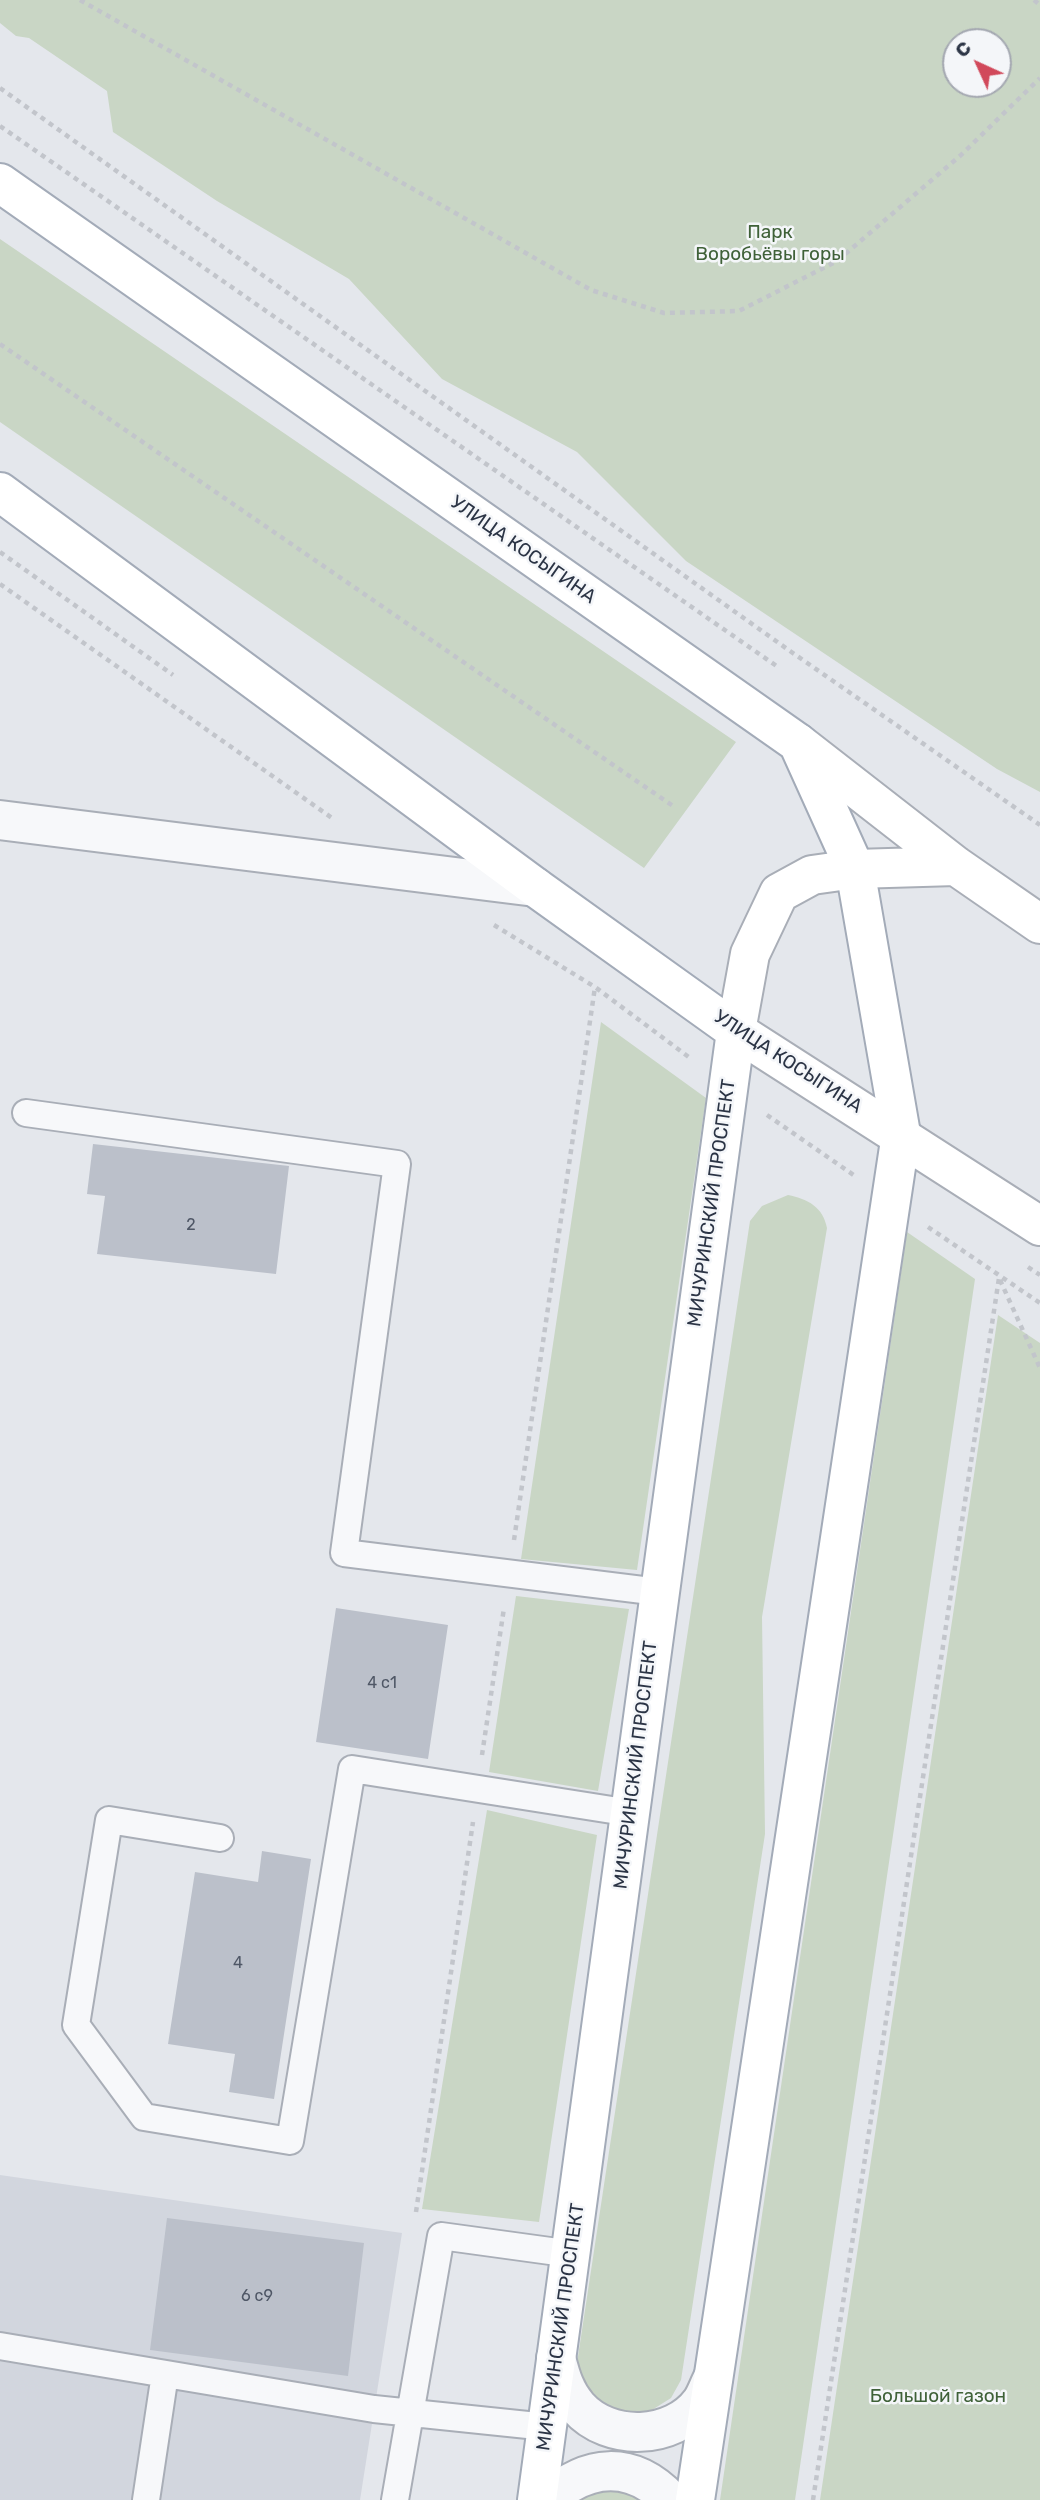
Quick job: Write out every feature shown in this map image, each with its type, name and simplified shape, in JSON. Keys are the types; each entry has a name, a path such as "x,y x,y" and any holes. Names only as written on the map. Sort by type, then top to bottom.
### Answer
{"main road":[{"name":"УЛИЦА КОСЫГИНА","path":"0,183 798,743 956,866 1040,924"},
{"name":"УЛИЦА КОСЫГИНА","path":"0,492 534,887 736,1031 901,1134 1040,1226"},
{"path":"695,2500 901,1134 855,869 798,743"},
{"name":"МИЧУРИНСКИЙ ПРОСПЕКТ","path":"537,2500 728,1087 750,954 779,894 811,875 855,869 956,866"}],"street":[{"path":"0,820 534,887"},
{"path":"556,2358 563,2385 578,2408 600,2424 627,2433 654,2431 680,2421 700,2403 713,2378"},
{"path":"547,2500 567,2482 585,2475 621,2471 648,2480 670,2500"}],"lane":[{"path":"26,1113 397,1164 344,1553 659,1592"},
{"path":"220,1838 109,1820 76,2025 144,2117 290,2141 352,1769 631,1813"},
{"path":"395,2500 412,2413 440,2236 572,2254"},
{"path":"0,2346 412,2413 547,2427"},
{"path":"146,2500 165,2374"}],"path":[{"path":"79,0 591,290 664,313 738,311 836,261 961,155 1040,78"},
{"path":"1034,0 1040,5"},
{"path":"0,88 779,643 1040,825"},
{"path":"0,125 778,667"},
{"path":"0,344 673,806"},
{"path":"0,584 342,825"},
{"path":"488,922 595,987 728,1087 999,1278 1040,1303"},
{"path":"414,2221 595,987"},
{"path":"999,1278 1040,1368"},
{"path":"813,2500 999,1278"}],"shaded area":[{"path":"0,2175 402,2233 360,2500 0,2500"}],"green space":[{"name":"Парк Воробьёвы горы","path":"0,0 1040,0 1040,792 997,769 686,561 577,452 442,379 349,279 217,201 113,132 107,91 29,38 16,36 0,23"},
{"path":"0,239 736,742 644,868 0,422"},
{"path":"601,1022 706,1098 637,1570 521,1559"},
{"path":"788,1195 814,1205 827,1228 762,1617 765,1834 681,2380 671,2398 644,2415 602,2408 581,2380 577,2363 750,1221 762,1206"},
{"path":"907,1232 975,1279 795,2500 720,2500"},
{"name":"Большой газон","path":"998,1315 1040,1343 1040,2500 820,2500"},
{"path":"516,1596 629,1609 598,1791 489,1772"},
{"path":"487,1810 597,1835 539,2222 422,2209"},
{"path":"605,2481 646,2500 567,2500"}],"building":[{"path":"93,1144 289,1166 276,1274 97,1254 105,1196 87,1194"},
{"path":"336,1608 448,1625 428,1759 316,1742"},
{"path":"262,1851 311,1859 274,2099 229,2092 235,2054 168,2044 195,1872 258,1882"},
{"path":"167,2218 364,2243 348,2376 150,2350"}]}
